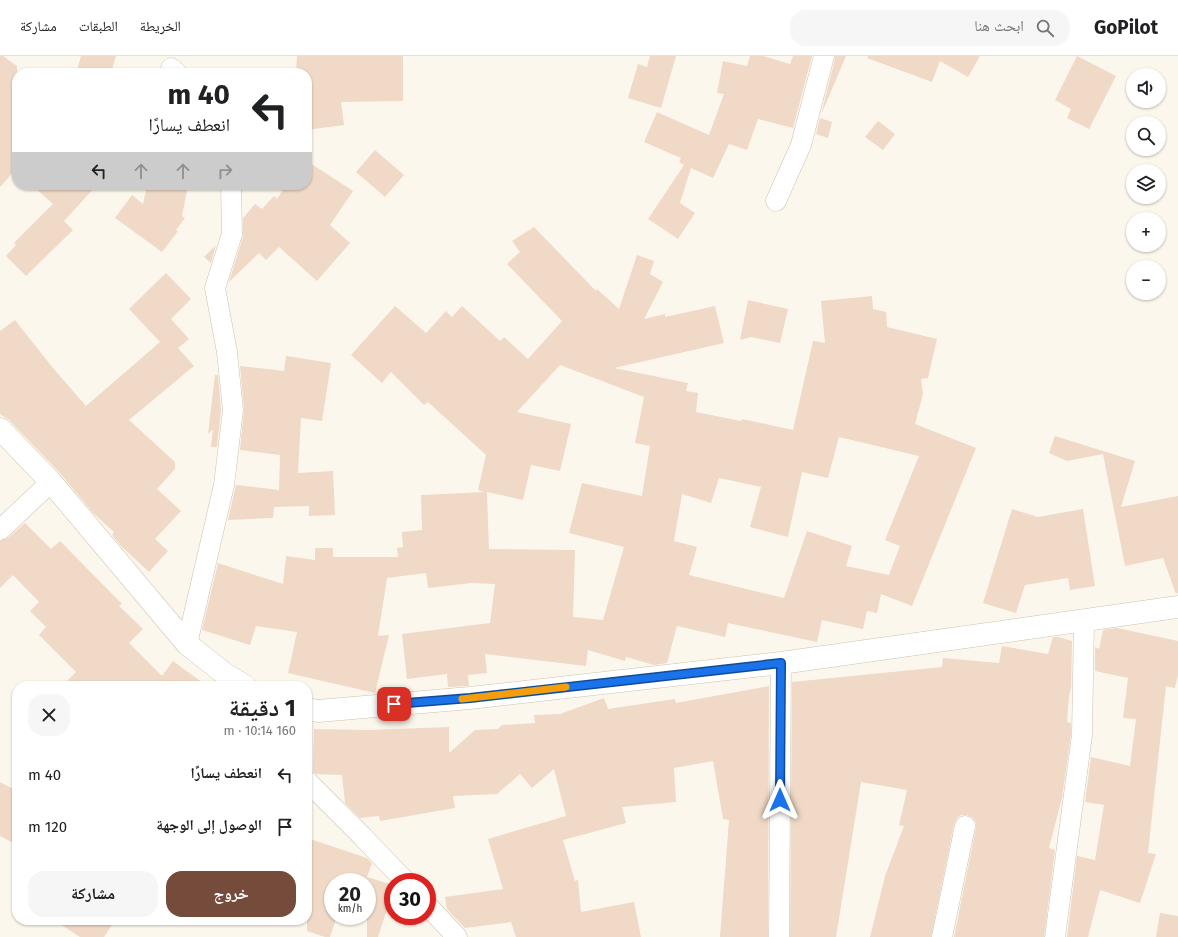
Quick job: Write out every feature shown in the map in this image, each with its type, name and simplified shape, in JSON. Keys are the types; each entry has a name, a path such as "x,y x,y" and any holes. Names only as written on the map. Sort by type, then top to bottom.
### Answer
{"main road":[{"path":"0,429 51,482 187,644 225,674 237,681"},
{"path":"312,710 318,711 470,698 781,663 1178,607"}],"street":[{"path":"776,201 801,145 824,56"},
{"path":"187,644 224,485 233,410 227,352 215,288 232,234 231,190"},
{"path":"0,530 51,482"},
{"path":"1055,937 1082,735 1084,620"},
{"path":"779,937 781,663"},
{"path":"312,786 397,873"},
{"path":"942,937 965,826"},
{"path":"436,915 457,937"}],"building":[{"path":"0,56 3,56 17,66 17,68 12,68 12,174 0,187"},
{"path":"81,56 116,56 112,68 77,68"},
{"path":"297,56 403,56 403,101 341,102 344,125 312,129 312,68 296,68"},
{"path":"650,56 676,56 661,108 628,98 638,64 647,67"},
{"path":"750,56 763,56 790,64 793,56 812,56 793,128 758,119 747,150 729,144 713,178 691,168 680,203 695,213 678,239 648,219 684,165 679,162 681,158 644,142 657,112 709,135 724,94 717,93 723,61 747,66"},
{"path":"835,56 846,56 821,115 835,59"},
{"path":"868,56 980,56 968,77 940,61 932,82 867,58"},
{"path":"1077,56 1116,76 1089,129 1067,118 1071,109 1055,100"},
{"path":"820,118 832,122 828,138 816,134"},
{"path":"878,121 895,134 883,150 865,137"},
{"path":"375,150 404,175 385,197 356,172"},
{"path":"312,164 353,191 330,225 350,243 317,281 279,247 266,260 259,253 229,282 243,237 243,218 255,204 262,209 274,196 277,199 283,190 312,190"},
{"path":"38,190 92,190 64,221 73,230 26,276 6,256 16,245 14,243 53,204"},
{"path":"146,190 187,190 182,216 185,218 176,230 178,231 162,252 115,218 132,195 143,204"},
{"path":"534,227 596,291 597,289 619,309 637,255 654,261 650,274 663,282 644,319 665,314 665,317 715,306 724,343 614,368 688,383 686,391 698,393 696,412 741,421 742,419 793,430 813,341 825,343 821,301 872,296 873,309 886,312 887,327 937,339 928,378 921,379 923,394 915,424 976,448 912,606 881,594 877,613 867,611 863,629 822,620 817,642 728,623 725,637 677,626 667,663 654,665 626,657 625,661 588,650 586,666 485,654 487,673 468,675 469,686 448,687 447,674 407,679 402,634 490,623 495,584 471,583 428,588 426,573 387,578 378,636 389,635 375,693 288,673 297,632 256,626 250,645 202,630 218,563 283,584 286,556 315,560 315,548 333,548 333,557 398,557 397,548 403,547 402,532 422,530 421,495 484,492 478,490 486,455 428,402 424,405 391,372 382,383 351,355 395,306 426,333 446,311 452,317 462,306 500,341 504,337 528,359 562,321 507,264 520,252 512,241","holes":["560,365 644,397 635,443 650,446 642,496 582,483 569,533 624,547 603,620 573,617 575,550 489,549 487,492 523,500 531,465 560,471 571,424 517,412","839,437 919,456 885,540 900,546 889,575 846,566 852,546 807,531 784,598 689,575 697,547 674,541 682,494 711,503 719,478 761,487 750,527 788,537 802,472 828,478"]},
{"path":"216,245 211,263 204,257"},
{"path":"166,273 191,299 171,319 189,339 178,348 194,366 129,420 175,462 175,469 157,489 181,511 155,539 168,551 149,572 121,546 112,535 114,532 93,513 60,473 9,420 0,414 0,331 15,320 53,368 86,406 160,342 129,309"},
{"path":"748,300 788,309 780,343 751,337 740,340"},
{"path":"286,356 331,363 322,421 301,418 298,473 333,471 335,515 309,516 309,506 274,507 273,518 228,520 236,485 279,490 280,455 240,450 244,409 240,366 284,371"},
{"path":"215,375 218,375 221,410 217,447 211,447 213,429 208,434"},
{"path":"1055,436 1135,461 1121,507 1178,496 1178,593 1176,594 1163,558 1125,566 1103,454 1067,461 1049,453"},
{"path":"1012,509 1038,517 1083,509 1095,586 1070,590 1068,578 1025,585 1016,613 983,603"},
{"path":"25,523 51,549 60,541 122,604 119,606 143,629 129,643 162,676 173,661 200,681 67,681 76,672 39,635 46,627 30,611 39,602 13,575 0,588 0,541 8,538"},
{"path":"1117,628 1178,641 1178,675 1175,688 1166,686 1148,853 1156,854 1140,903 1100,890 1088,937 1067,937 1077,856 1095,860 1104,805 1085,802 1091,757 1130,766 1136,719 1123,718 1128,678 1095,671 1095,647 1099,649 1103,630"},
{"path":"1053,637 1072,641 1071,688 1067,722 1071,723 1071,734 1062,798 1049,848 1055,850 1044,937 954,937 976,828 976,823 973,818 967,815 961,815 957,818 954,824 931,937 870,937 885,876 904,826 899,825 907,790 861,782 836,937 790,937 792,682 942,667 943,658 999,663 1002,646 1048,654"},
{"path":"769,686 768,937 720,937 729,820 723,819 713,761 674,768 676,802 622,807 626,823 563,840 575,881 578,880 581,912 634,902 641,937 516,937 511,922 465,928 447,909 445,897 503,889 488,839 566,816 554,769 532,788 520,774 497,794 453,796 455,808 380,821 379,816 360,818 345,803 342,775 316,774 313,771 314,729 368,730 449,727 449,753 475,730 498,729 502,725 535,723 534,715 560,714 604,698 608,709 675,699 676,703"},
{"path":"0,782 12,788 12,842 0,836"},
{"path":"312,840 367,858 372,863 368,873 324,873 324,925 334,925 330,937 325,937 307,931 307,925 312,925"},
{"path":"376,880 384,882 384,919 378,937 367,937 367,925 376,925"},
{"path":"1160,913 1178,916 1178,937 1156,937"},
{"path":"62,925 112,925 104,937 80,937"}],"slow traffic":[{"path":"462,699 566,687"}],"route":[{"path":"394,704 470,698 781,663 780,800"}]}
